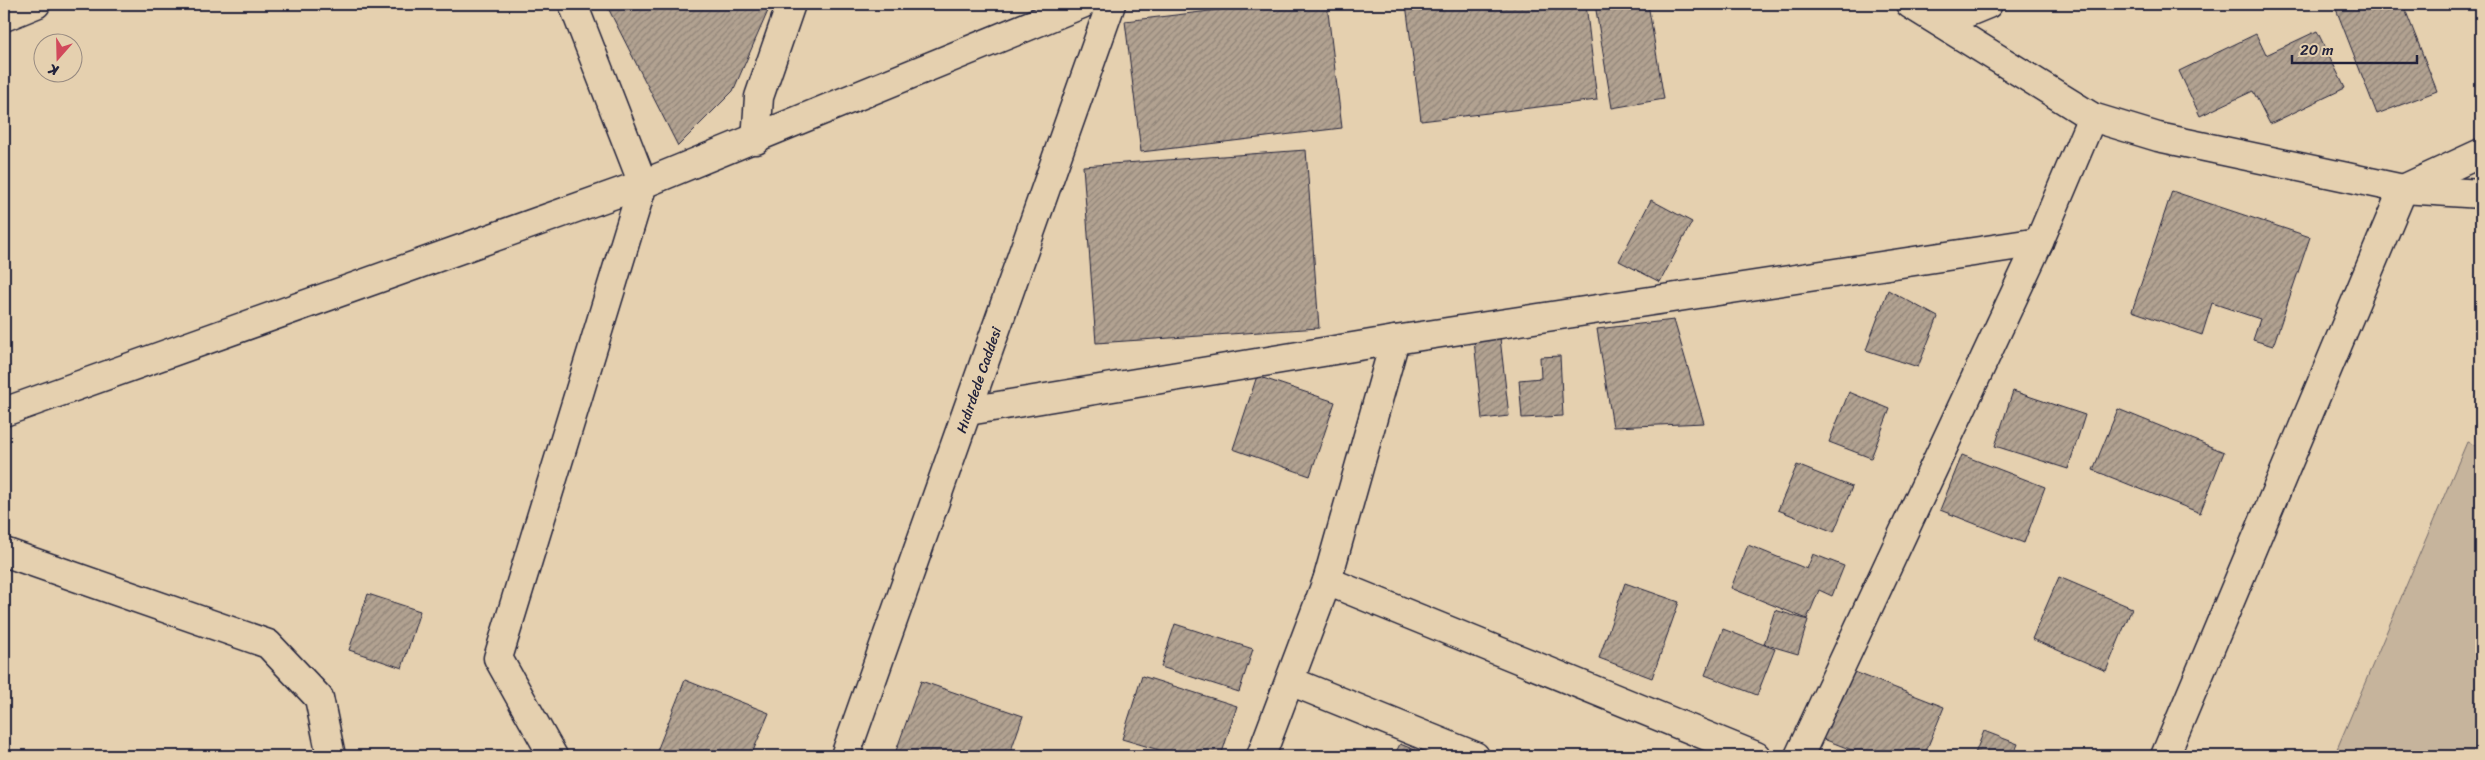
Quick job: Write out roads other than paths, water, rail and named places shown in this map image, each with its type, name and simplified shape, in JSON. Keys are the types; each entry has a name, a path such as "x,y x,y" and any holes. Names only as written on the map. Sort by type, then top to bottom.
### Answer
{"street":[{"path":"4,17 36,4"},
{"path":"553,756 498,658 643,184 573,4"},
{"path":"756,140 760,97 791,4"},
{"path":"4,412 643,184 756,140 1082,4"},
{"name":"Hıdırdede Caddesi","path":"845,756 1111,4"},
{"path":"1910,4 2092,117 2158,137 2403,189 2481,194"},
{"path":"1942,23 1988,4"},
{"path":"1799,756 2039,242 2092,117"},
{"path":"2164,756 2403,189 2481,153"},
{"path":"968,411 1395,340 2039,242"},
{"path":"1262,756 1327,581 1395,340"},
{"path":"4,552 268,644 319,698 331,756"},
{"path":"1327,581 1756,756"},
{"path":"1290,681 1475,756"}]}
